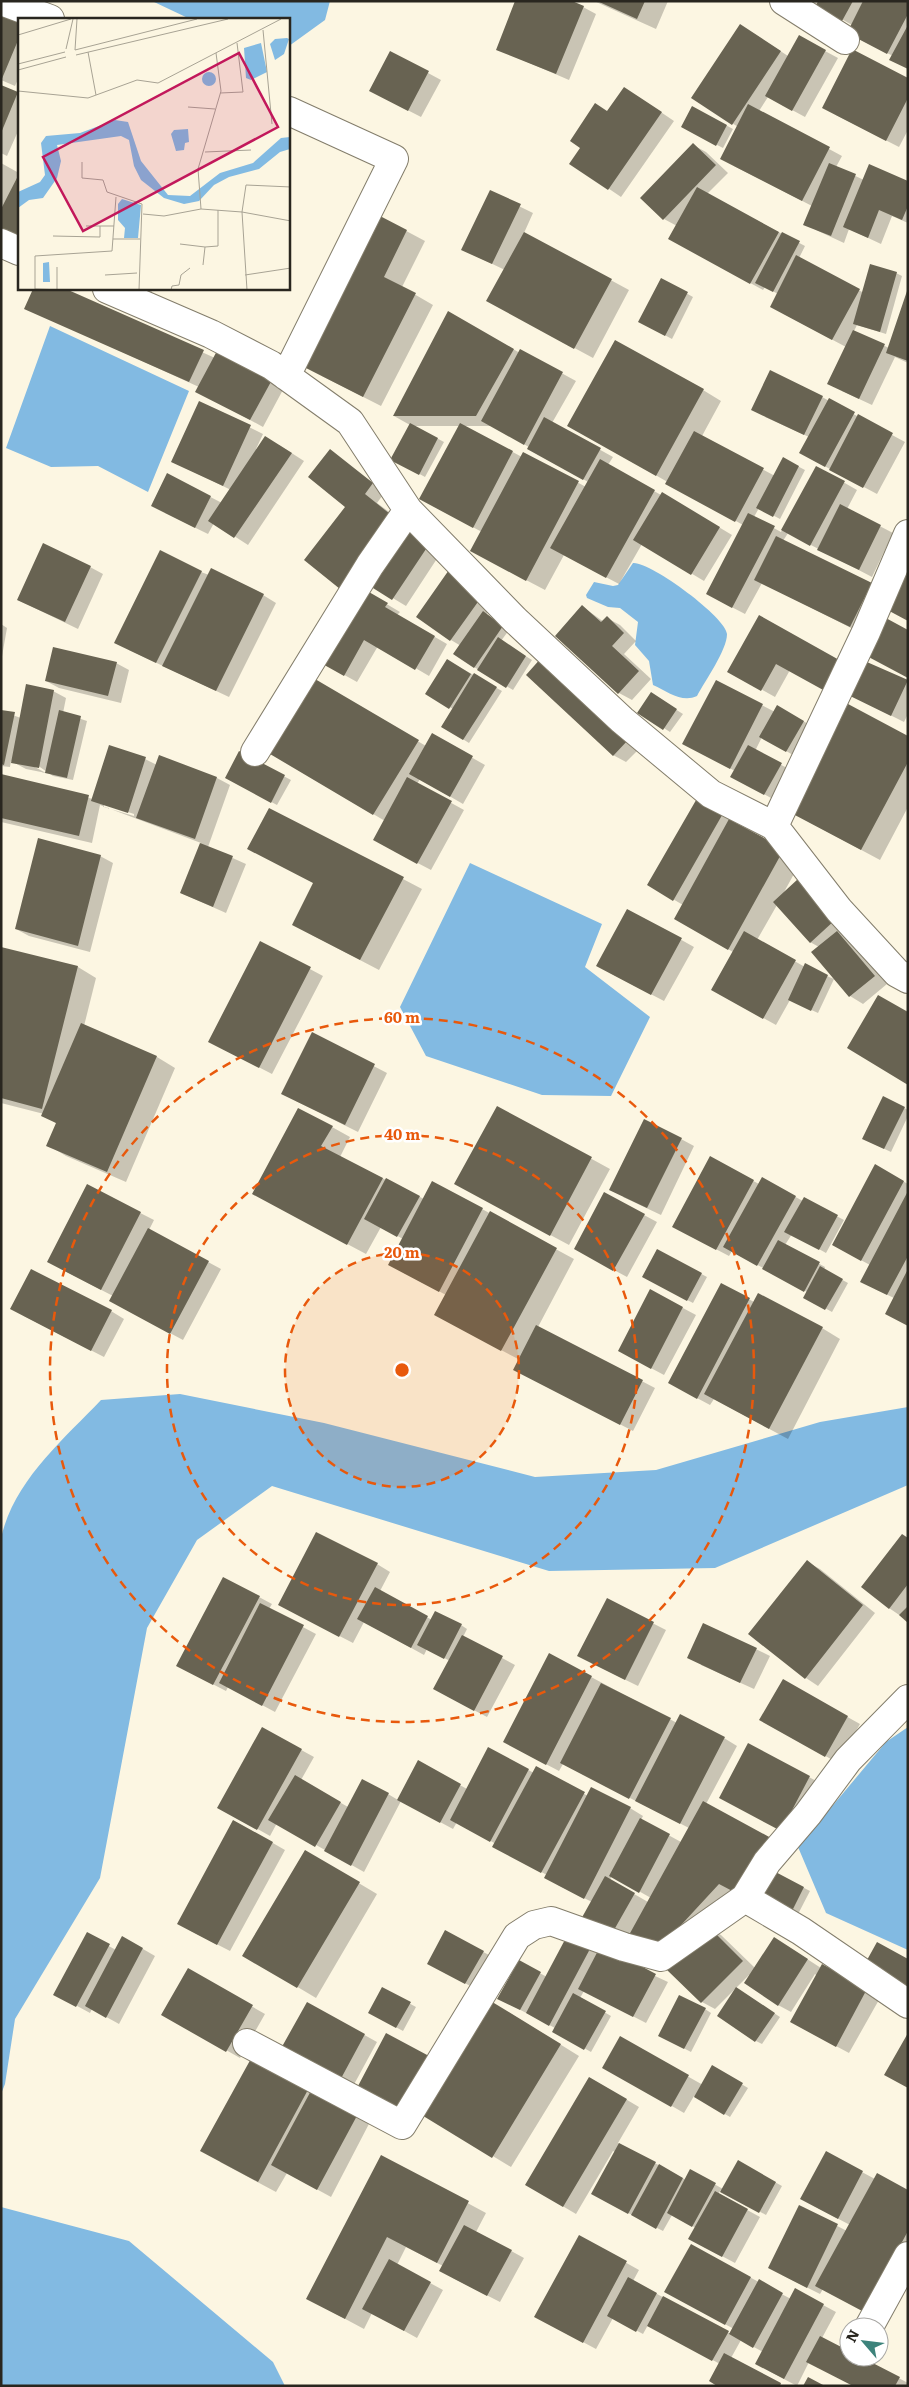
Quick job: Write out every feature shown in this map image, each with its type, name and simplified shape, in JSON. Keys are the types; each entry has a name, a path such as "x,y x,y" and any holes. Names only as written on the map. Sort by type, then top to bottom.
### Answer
{"street":[{"path":"1,1 47,18"},
{"path":"784,1 845,40"},
{"path":"286,376 394,159 290,111"},
{"path":"1,244 18,251"},
{"path":"109,290 212,334 271,365 350,422 408,510 515,620 622,720 711,794 774,826 839,910 897,973 908,979"},
{"path":"255,752 365,573 408,510"},
{"path":"774,826 866,632 908,534"},
{"path":"247,2043 402,2125 517,1936 534,1925 551,1921 624,1947 661,1957 745,1898 767,1862 808,1814 848,1760 908,1699"},
{"path":"745,1898 801,1931 908,2004"},
{"path":"874,2317 908,2256"}],"water":[{"path":"152,1 330,1 325,20 290,45 290,18 188,18"},
{"path":"50,326 189,391 148,492 98,466 51,467 6,448"},
{"path":"633,563 642,565 670,580 702,604 724,626 727,634 726,641 697,696 691,698 680,697 653,685 649,661 635,645 638,622 620,608 608,607 587,598 586,595 594,582 613,586 618,585"},
{"path":"470,863 602,924 585,967 650,1017 611,1096 542,1095 426,1056 400,1007"},
{"path":"180,1394 324,1423 535,1477 656,1470 820,1422 908,1407 908,1485 715,1568 549,1571 272,1486 197,1540 147,1628 100,1878 15,2019 5,2084 1,2094 1,1538 7,1517 28,1480 41,1463 101,1400"},
{"path":"908,1727 908,1950 826,1913 798,1847 886,1742"},
{"path":"1,2207 129,2241 273,2362 285,2386 1,2386"}],"building":[{"path":"515,1 572,1 584,6 556,74 496,50"},
{"path":"597,1 645,1 637,19"},
{"path":"818,1 853,1 842,21 816,6"},
{"path":"863,1 908,1 908,14 887,54 847,33"},
{"path":"1,11 19,18 18,40 1,81"},
{"path":"740,24 781,51 732,125 691,98"},
{"path":"908,25 908,69 889,60"},
{"path":"799,35 826,50 792,111 765,96"},
{"path":"852,49 908,78 908,98 886,141 822,108"},
{"path":"390,51 429,71 408,111 369,91"},
{"path":"1,85 18,92 1,133"},
{"path":"624,87 662,112 608,190 569,164 580,148 570,141 595,103 607,111"},
{"path":"748,104 830,147 802,201 720,159"},
{"path":"692,106 727,125 716,146 681,127"},
{"path":"693,143 716,165 663,220 640,198"},
{"path":"829,163 856,174 831,236 803,225"},
{"path":"869,164 908,181 908,206 902,220 879,210 868,238 843,227"},
{"path":"18,176 18,242 1,234 1,209"},
{"path":"697,187 779,232 750,284 668,239"},
{"path":"490,190 521,204 492,264 461,250"},
{"path":"380,216 407,230 384,277 416,293 363,397 302,366"},
{"path":"524,232 612,279 574,349 486,301"},
{"path":"782,232 800,241 773,292 755,283"},
{"path":"796,255 860,289 832,340 770,307"},
{"path":"870,264 897,272 880,332 853,324"},
{"path":"661,278 688,292 665,336 638,322"},
{"path":"33,290 68,290 204,350 189,382 24,309"},
{"path":"908,291 908,361 886,353"},
{"path":"448,311 514,349 476,416 393,416"},
{"path":"853,330 885,344 859,399 827,384"},
{"path":"615,340 704,389 656,476 567,426"},
{"path":"218,349 273,378 250,420 195,392"},
{"path":"520,349 563,372 524,445 481,421"},
{"path":"770,370 823,396 804,435 751,410"},
{"path":"829,398 855,412 825,467 799,453"},
{"path":"199,401 251,425 223,486 171,462"},
{"path":"858,414 893,433 863,488 829,470"},
{"path":"544,417 601,448 583,480 527,449"},
{"path":"410,423 438,438 419,475 390,460"},
{"path":"460,423 513,451 473,528 419,499"},
{"path":"694,431 764,468 735,522 665,484"},
{"path":"265,436 292,453 234,538 208,521"},
{"path":"330,449 373,483 365,494 395,518 340,589 304,560 345,507 308,477"},
{"path":"523,452 579,481 526,581 470,551"},
{"path":"783,457 799,466 773,517 756,508"},
{"path":"600,459 655,490 606,578 550,548"},
{"path":"816,466 845,481 810,546 781,530"},
{"path":"167,473 211,496 195,528 151,506"},
{"path":"662,492 720,527 691,575 633,540"},
{"path":"840,504 881,525 859,570 817,550"},
{"path":"748,513 775,526 732,608 706,594"},
{"path":"402,525 430,543 392,600 365,583"},
{"path":"776,536 872,583 850,627 754,580"},
{"path":"43,543 91,566 65,622 17,600"},
{"path":"160,550 202,571 156,663 114,643"},
{"path":"451,567 485,592 450,641 416,617"},
{"path":"211,568 264,594 216,691 162,666"},
{"path":"899,571 908,576 908,621 880,606"},
{"path":"362,588 388,603 385,607 435,636 415,670 364,640 344,676 319,662"},
{"path":"582,605 601,622 607,616 624,633 612,646 639,671 618,694 555,636"},
{"path":"483,611 503,626 474,668 453,654"},
{"path":"759,615 841,661 825,691 776,664 761,691 727,672"},
{"path":"884,617 908,630 908,678 863,654"},
{"path":"498,637 526,656 506,688 477,670"},
{"path":"53,647 117,662 108,696 45,681"},
{"path":"542,657 629,739 613,756 526,675"},
{"path":"447,659 471,674 449,709 425,694"},
{"path":"860,659 908,680 891,716 844,693"},
{"path":"474,673 497,687 463,740 441,727"},
{"path":"315,679 419,740 373,815 270,754"},
{"path":"716,680 763,704 730,769 682,744"},
{"path":"26,684 54,690 39,768 11,763"},
{"path":"651,692 677,709 663,730 637,713"},
{"path":"848,704 908,736 908,762 861,850 791,813"},
{"path":"777,705 804,721 786,752 759,737"},
{"path":"1,710 15,712 4,765 1,764"},
{"path":"59,710 81,716 67,778 45,773"},
{"path":"432,733 473,756 450,797 409,774"},
{"path":"109,745 146,757 128,813 91,801"},
{"path":"748,745 782,763 764,795 730,777"},
{"path":"239,751 285,775 271,803 225,778"},
{"path":"159,755 217,777 195,839 136,818"},
{"path":"1,774 89,795 79,836 1,818"},
{"path":"407,777 452,801 417,864 373,840"},
{"path":"699,795 725,810 673,901 647,885"},
{"path":"269,808 404,877 360,960 292,925 313,883 247,849"},
{"path":"729,819 784,849 728,950 674,919"},
{"path":"38,838 101,855 78,946 15,929"},
{"path":"200,843 233,856 213,907 180,893"},
{"path":"798,879 835,920 810,943 773,902"},
{"path":"627,909 682,938 651,995 596,966"},
{"path":"744,931 796,960 763,1019 711,990"},
{"path":"837,931 875,976 849,997 811,952"},
{"path":"260,941 311,967 259,1068 208,1042"},
{"path":"1,947 78,966 42,1109 1,1098"},
{"path":"805,963 828,975 811,1011 788,1000"},
{"path":"878,995 908,1012 908,1085 847,1048"},
{"path":"81,1023 157,1056 107,1172 46,1146 56,1123 41,1116"},
{"path":"312,1032 375,1064 345,1125 281,1094"},
{"path":"883,1096 905,1107 884,1149 862,1139"},
{"path":"497,1106 592,1157 550,1236 454,1184"},
{"path":"298,1108 333,1126 321,1146 383,1178 347,1245 252,1194"},
{"path":"644,1119 682,1138 647,1208 609,1190"},
{"path":"710,1156 754,1180 716,1250 672,1227"},
{"path":"875,1164 904,1181 861,1261 832,1245"},
{"path":"762,1177 796,1196 757,1266 723,1247"},
{"path":"386,1178 420,1196 397,1237 364,1219"},
{"path":"432,1181 483,1208 439,1292 388,1265"},
{"path":"87,1184 141,1212 101,1290 47,1262"},
{"path":"908,1191 908,1256 887,1295 860,1282"},
{"path":"604,1192 645,1214 613,1271 574,1249"},
{"path":"804,1197 838,1215 819,1250 784,1232"},
{"path":"490,1211 557,1248 501,1351 434,1315"},
{"path":"148,1228 209,1261 170,1334 109,1301"},
{"path":"778,1240 820,1262 804,1292 762,1269"},
{"path":"657,1249 702,1273 687,1301 642,1277"},
{"path":"820,1266 843,1279 825,1310 803,1298"},
{"path":"31,1269 112,1310 91,1351 10,1309"},
{"path":"908,1269 908,1326 885,1314"},
{"path":"721,1283 750,1298 697,1399 668,1383"},
{"path":"650,1289 683,1307 651,1369 618,1351"},
{"path":"758,1293 823,1327 769,1429 704,1394"},
{"path":"536,1325 643,1380 620,1425 513,1370"},
{"path":"316,1532 378,1563 339,1637 278,1605"},
{"path":"902,1534 908,1538 908,1584 889,1609 861,1587"},
{"path":"807,1560 863,1605 805,1679 748,1634"},
{"path":"223,1577 260,1596 213,1685 176,1666"},
{"path":"375,1587 428,1616 411,1648 357,1619"},
{"path":"607,1598 654,1622 625,1680 577,1656"},
{"path":"260,1603 304,1625 262,1706 219,1683"},
{"path":"908,1606 908,1623 899,1615"},
{"path":"435,1611 462,1624 444,1659 417,1645"},
{"path":"703,1623 757,1648 740,1683 687,1658"},
{"path":"462,1635 503,1656 474,1711 433,1689"},
{"path":"549,1653 592,1676 546,1765 503,1742"},
{"path":"783,1679 848,1716 825,1757 759,1720"},
{"path":"601,1683 671,1718 629,1799 560,1763"},
{"path":"680,1714 725,1737 680,1824 635,1801"},
{"path":"262,1727 302,1749 257,1830 217,1808"},
{"path":"748,1743 810,1776 781,1831 719,1798"},
{"path":"488,1747 529,1769 490,1842 450,1820"},
{"path":"418,1760 461,1784 440,1823 397,1800"},
{"path":"536,1766 585,1792 541,1873 492,1847"},
{"path":"295,1775 341,1802 315,1847 268,1820"},
{"path":"362,1779 389,1793 351,1866 324,1851"},
{"path":"591,1787 631,1807 584,1899 544,1878"},
{"path":"703,1801 771,1838 740,1895 719,1884 658,1950 629,1935"},
{"path":"640,1818 670,1834 639,1893 609,1876"},
{"path":"233,1820 273,1842 217,1945 177,1924"},
{"path":"305,1850 360,1882 297,1988 242,1956"},
{"path":"768,1868 804,1887 790,1915 753,1896"},
{"path":"605,1876 635,1893 610,1937 580,1921"},
{"path":"708,1926 743,1961 701,2003 666,1969"},
{"path":"445,1930 484,1951 465,1984 427,1964"},
{"path":"87,1932 110,1944 76,2007 53,1995"},
{"path":"568,1934 591,1947 549,2026 526,2013"},
{"path":"122,1936 143,1948 106,2018 85,2006"},
{"path":"774,1937 808,1959 778,2006 744,1983"},
{"path":"877,1942 908,1959 908,1995 862,1969"},
{"path":"601,1945 656,1974 633,2017 578,1989"},
{"path":"519,1960 541,1972 520,2010 497,1999"},
{"path":"822,1964 867,1989 836,2047 790,2022"},
{"path":"188,1968 253,2005 226,2052 161,2015"},
{"path":"382,1987 411,2002 396,2028 368,2013"},
{"path":"736,1987 775,2013 755,2042 717,2016"},
{"path":"573,1993 606,2011 584,2050 552,2032"},
{"path":"679,1995 706,2008 684,2049 658,2036"},
{"path":"489,2000 561,2044 492,2158 420,2114"},
{"path":"307,2002 365,2034 338,2084 279,2052"},
{"path":"386,2033 429,2056 401,2109 358,2086"},
{"path":"908,2033 908,2088 884,2075"},
{"path":"620,2036 689,2075 671,2107 602,2068"},
{"path":"253,2055 310,2086 258,2182 200,2151"},
{"path":"712,2065 743,2083 724,2115 694,2097"},
{"path":"589,2077 627,2099 563,2207 525,2185"},
{"path":"313,2087 359,2112 317,2190 271,2165"},
{"path":"619,2143 656,2162 628,2214 591,2194"},
{"path":"826,2151 863,2171 838,2219 800,2199"},
{"path":"381,2155 469,2201 437,2263 387,2237 345,2319 306,2299"},
{"path":"738,2160 776,2182 759,2213 720,2192"},
{"path":"659,2164 683,2178 656,2229 631,2215"},
{"path":"690,2169 716,2183 692,2227 667,2213"},
{"path":"877,2173 908,2190 908,2231 864,2312 815,2286"},
{"path":"715,2191 748,2209 722,2257 688,2239"},
{"path":"799,2205 838,2224 807,2288 768,2268"},
{"path":"464,2225 512,2250 487,2296 439,2271"},
{"path":"579,2235 627,2261 583,2343 534,2317"},
{"path":"691,2244 751,2277 725,2325 664,2292"},
{"path":"389,2259 431,2282 404,2331 362,2309"},
{"path":"628,2277 657,2293 636,2332 607,2316"},
{"path":"759,2279 783,2293 753,2348 729,2334"},
{"path":"795,2288 824,2304 784,2379 755,2364"},
{"path":"663,2296 729,2331 712,2361 647,2326"},
{"path":"820,2336 839,2346 839,2367 880,2367 900,2377 895,2386 853,2386 806,2362"},
{"path":"724,2353 781,2383 780,2386 717,2386 709,2381"},
{"path":"808,2377 825,2386 803,2386"}]}
